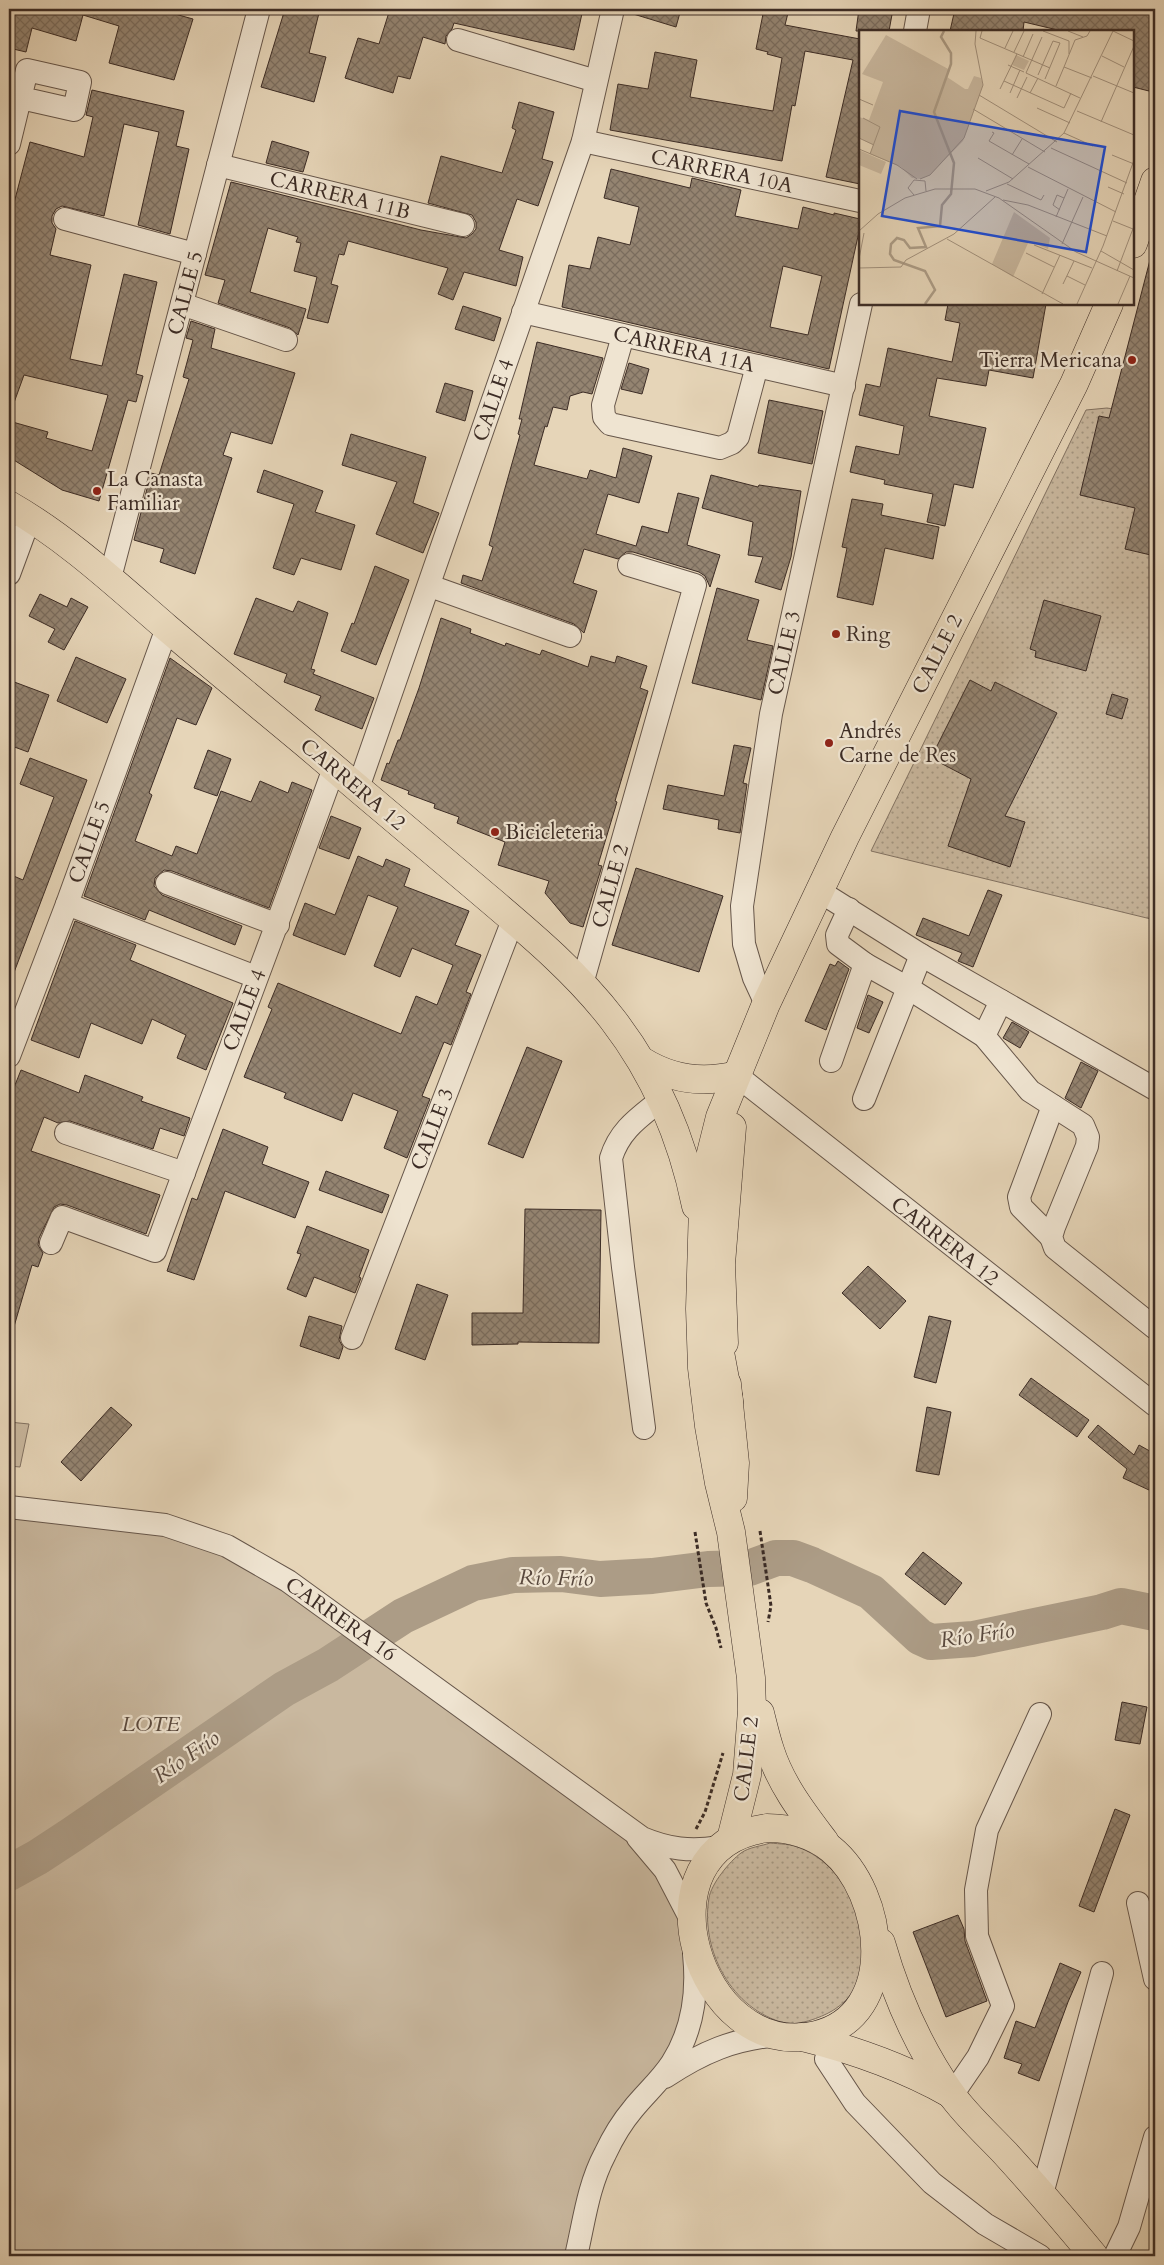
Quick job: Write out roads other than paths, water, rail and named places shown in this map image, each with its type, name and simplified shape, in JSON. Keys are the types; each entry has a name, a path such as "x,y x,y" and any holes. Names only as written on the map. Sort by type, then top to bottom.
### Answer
{"main road":[{"path":"1134,241 1155,181"},
{"name":"CALLE 2","path":"701,1251 703,1206 709,1161 720,1118 766,1004 819,891 1074,384 1109,305"},
{"name":"CARRERA 12","path":"20,511 110,578 513,920 582,984 612,1019 642,1061 662,1099"},
{"path":"642,1061 663,1073 687,1079 712,1080 736,1075 721,1264 721,1295 728,1401"},
{"path":"662,1099 678,1135 689,1173 733,1428 735,1463 731,1532"},
{"path":"662,1099 676,1166 687,1255 690,1345 695,1399 701,1432 719,1483"},
{"path":"701,1251 702,1368 709,1426 719,1483 731,1532"},
{"name":"CALLE 2","path":"731,1532 751,1678 770,1751 783,1781 798,1806 829,1848"},
{"name":"CALLE 2","path":"725,1843 747,1775 752,1726 751,1678"},
{"path":"952,2095 884,2061 842,2047 757,2028 730,2009 705,1973 692,1927 697,1880 706,1863 725,1843 753,1830 783,1828 805,1834 829,1848 845,1863 858,1882 873,1918 890,1976 904,2011 923,2048 952,2095 1042,2194 1094,2256"},
{"path":"789,2036 815,2035 840,2024 861,2003 870,1987 874,1972 873,1918"}],"street":[{"name":"CALLE 5","path":"110,578 259,9"},
{"name":"CALLE 4","path":"358,788 430,586 583,141 613,9"},
{"path":"915,30 919,9"},
{"path":"458,40 596,81"},
{"path":"11,134 21,98"},
{"name":"CARRERA 10A","path":"583,141 859,201"},
{"name":"CARRERA 11B","path":"218,165 463,226"},
{"path":"65,219 195,254"},
{"path":"182,304 286,340"},
{"name":"CALLE 3","path":"766,1004 754,978 744,944 742,906 771,714 861,305"},
{"name":"CARRERA 11A","path":"523,312 844,386"},
{"path":"623,336 602,405 604,417 610,424 720,448 732,443 738,437 757,366"},
{"path":"9,574 20,511"},
{"name":"CALLE 2","path":"582,984 695,585 629,565"},
{"path":"430,586 570,636"},
{"name":"CALLE 5","path":"9,1056 67,904 167,628"},
{"name":"CALLE 4","path":"51,1243 62,1216 155,1251 256,977 278,925 334,768"},
{"path":"166,883 278,925"},
{"path":"819,891 921,954 1155,1089"},
{"path":"67,904 256,977"},
{"path":"849,909 837,935 838,944 866,964 984,1036 1030,1091 1083,1125 1088,1137 1087,1146 1051,1237"},
{"name":"CALLE 3","path":"352,1338 513,920"},
{"path":"864,1099 921,954"},
{"path":"831,1061 866,964"},
{"path":"984,1036 1002,1001"},
{"name":"CARRERA 12","path":"736,1075 1155,1405"},
{"path":"644,1428 623,1267 612,1158 616,1143 632,1124 662,1099"},
{"path":"1053,1106 1019,1197 1021,1207 1051,1237 1054,1248 1155,1328"},
{"path":"66,1133 184,1173"},
{"name":"CARRERA 16","path":"9,1507 119,1518 165,1525 227,1546 288,1581 341,1618 630,1830 650,1841 672,1848 704,1850 725,1843"},
{"path":"952,2095 978,2057 1003,2006 977,1936 976,1890 987,1830 1040,1714"},
{"name":"CARRERA 16","path":"630,1830 665,1870 692,1927"},
{"path":"1138,1903 1155,1979"},
{"path":"576,2256 590,2193 604,2155 631,2111 672,2063 686,2035 692,2014 697,1982 692,1927"},
{"path":"1042,2194 1102,1973"},
{"path":"654,2084 709,2050 755,2037 789,2036"},
{"path":"826,2059 855,2103 932,2184 985,2224 1040,2256"},
{"path":"1115,2256 1129,2227 1155,2137"}],"waterway":[{"name":"Río Frío","path":"9,1873 73,1834 284,1689 328,1665 403,1616 473,1583 513,1575 561,1574 600,1579 652,1576 708,1569 749,1568 776,1558 793,1558 871,1592 920,1637 931,1642 973,1639 1102,1612 1121,1606 1155,1613"}],"place":[{"name":"Tierra Mericana","path":"1132,360"},
{"name":"La Canasta Familiar","path":"97,491"},
{"name":"Ring","path":"836,634"},
{"name":"Andrés Carne de Res","path":"829,743"},
{"name":"Bicicleteria","path":"495,832"}],"park label":[{"name":"LOTE","path":"151,1724"}]}
